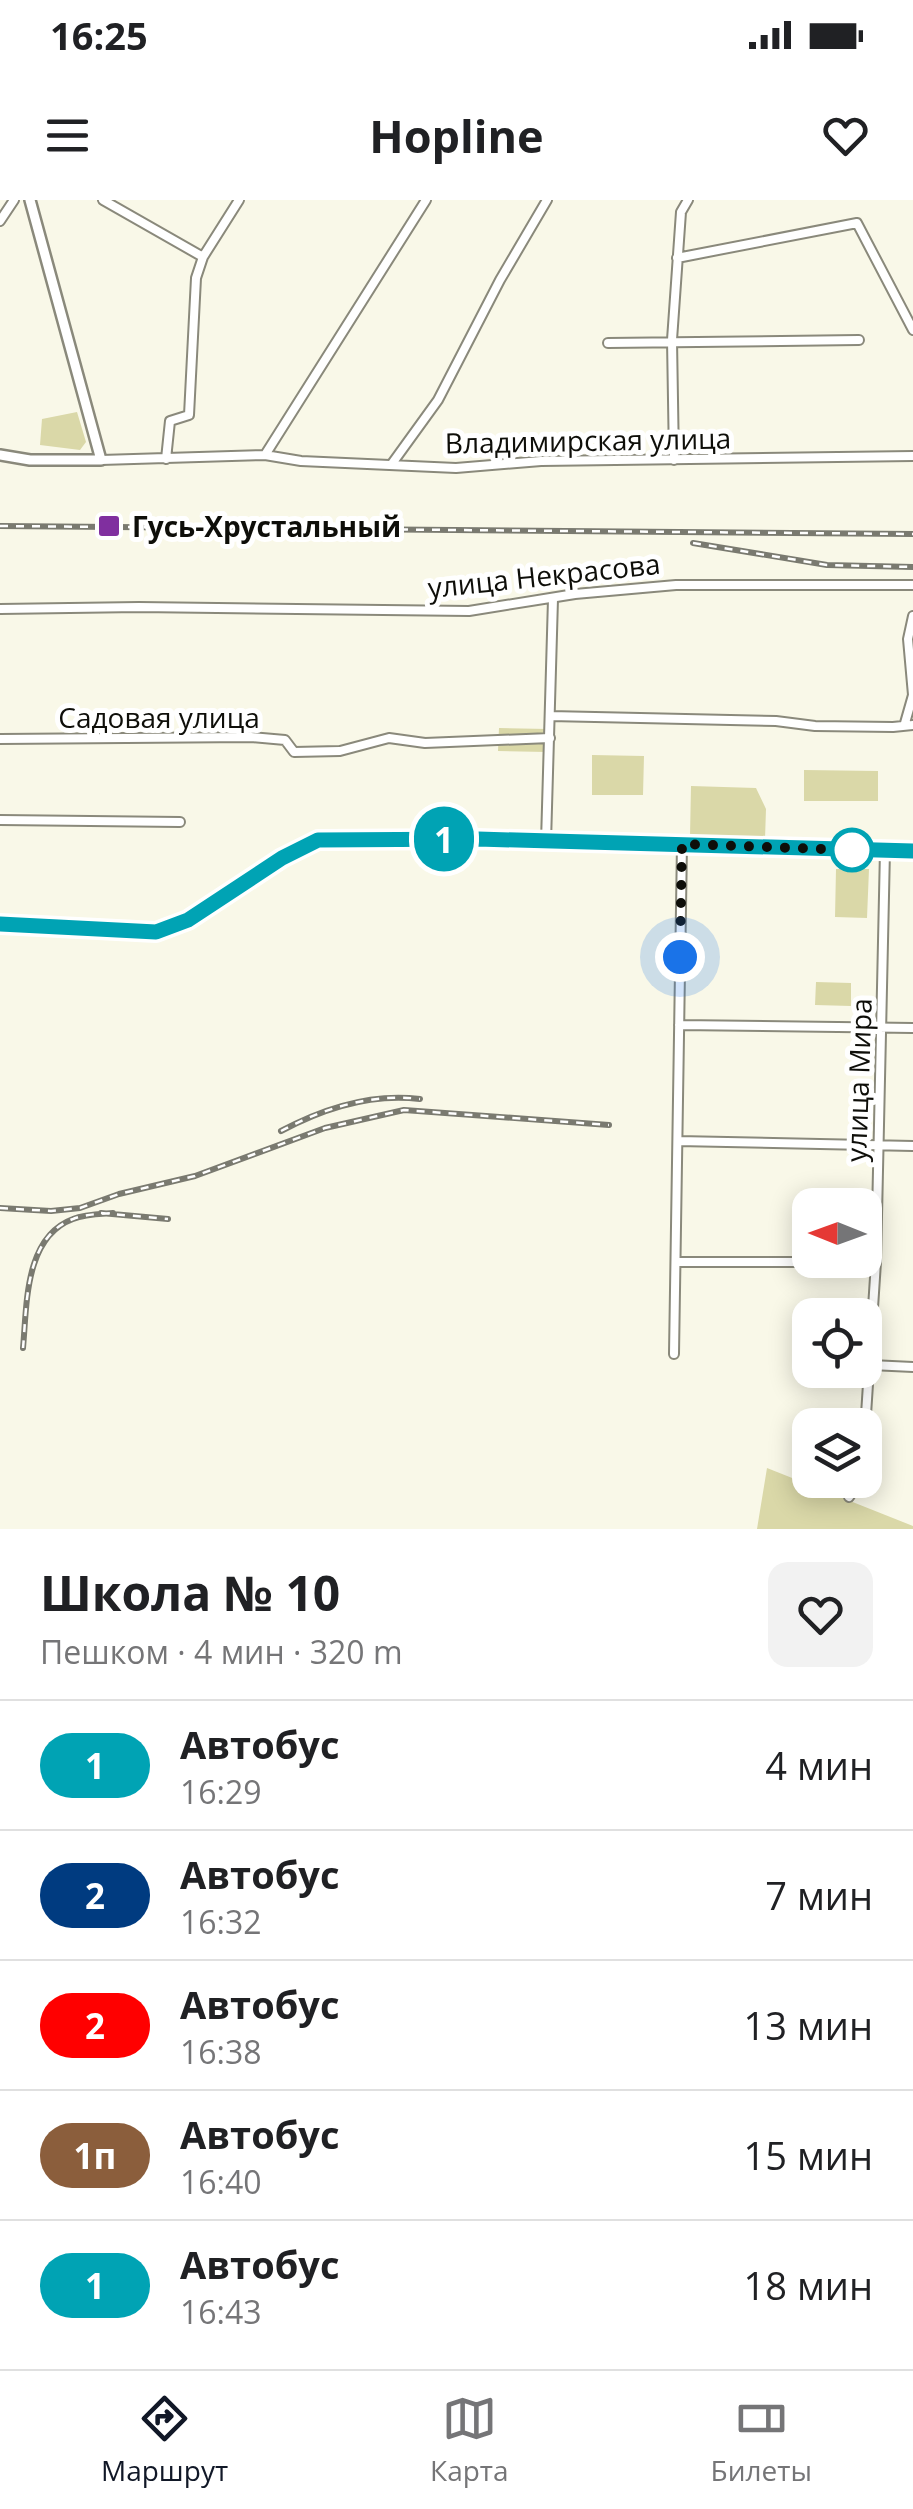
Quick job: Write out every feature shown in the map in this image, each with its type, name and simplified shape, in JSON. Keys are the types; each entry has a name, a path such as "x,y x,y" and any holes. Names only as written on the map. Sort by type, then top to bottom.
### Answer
{"main road":[{"path":"0,455 30,460 102,460 30,200"},
{"path":"0,924 156,932 188,920 282,858 318,840 913,851"}],"street":[{"path":"0,221 14,200"},
{"path":"104,200 204,257"},
{"path":"102,460 166,459 170,421 189,415 196,278 204,257 239,200"},
{"path":"391,465 438,400 500,280 548,200"},
{"path":"674,460 672,340 681,212 688,200"},
{"path":"266,455 423,201"},
{"path":"677,258 857,222 913,330"},
{"path":"608,343 859,340"},
{"name":"Владимирская улица","path":"166,459 266,455 301,461 456,468 541,461 913,456"},
{"name":"улица Некрасова","path":"0,609 469,611 676,584 913,585"},
{"path":"546,842 553,598"},
{"path":"550,716 892,727 909,724 912,696 908,640 913,616"},
{"name":"Садовая улица","path":"0,739 251,738 285,740 294,752 340,752 389,738 425,743 550,738"},
{"path":"0,820 180,822"},
{"path":"674,1354 682,844"},
{"name":"улица Мира","path":"877,1188 885,850"},
{"path":"678,1024 913,1028"},
{"path":"678,1140 913,1146"},
{"path":"676,1262 792,1262"},
{"path":"882,1366 913,1367"}],"shaded area":[{"path":"77,412 86,442 80,450 40,445 42,419"},
{"path":"499,728 548,729 547,752 498,751"},
{"path":"592,755 644,756 643,795 592,795"},
{"path":"804,770 878,771 878,801 804,801"},
{"path":"691,786 756,788 766,809 765,839 690,836"},
{"path":"836,869 869,869 867,918 835,917"},
{"path":"816,982 851,983 851,1006 815,1005"},
{"path":"767,1468 792,1478 792,1498 843,1498 913,1526 913,1529 757,1529"}],"railway":[{"path":"0,526 913,534"},
{"path":"693,543 827,565 913,567"},
{"path":"281,1131 314,1115 366,1100 420,1099"},
{"path":"0,1208 80,1208 119,1194 195,1176 325,1128 404,1110 609,1125"},
{"path":"101,1213 168,1219"},
{"path":"23,1348 31,1274 45,1241 73,1219 113,1213"}],"bus line":[{"name":"1","path":"0,924 156,932 188,920 282,858 318,840 343,838 913,851"}],"place":[{"name":"Гусь-Хрустальный","path":"109,526"}],"route":[{"path":"680,957 682,844 852,850"}]}
